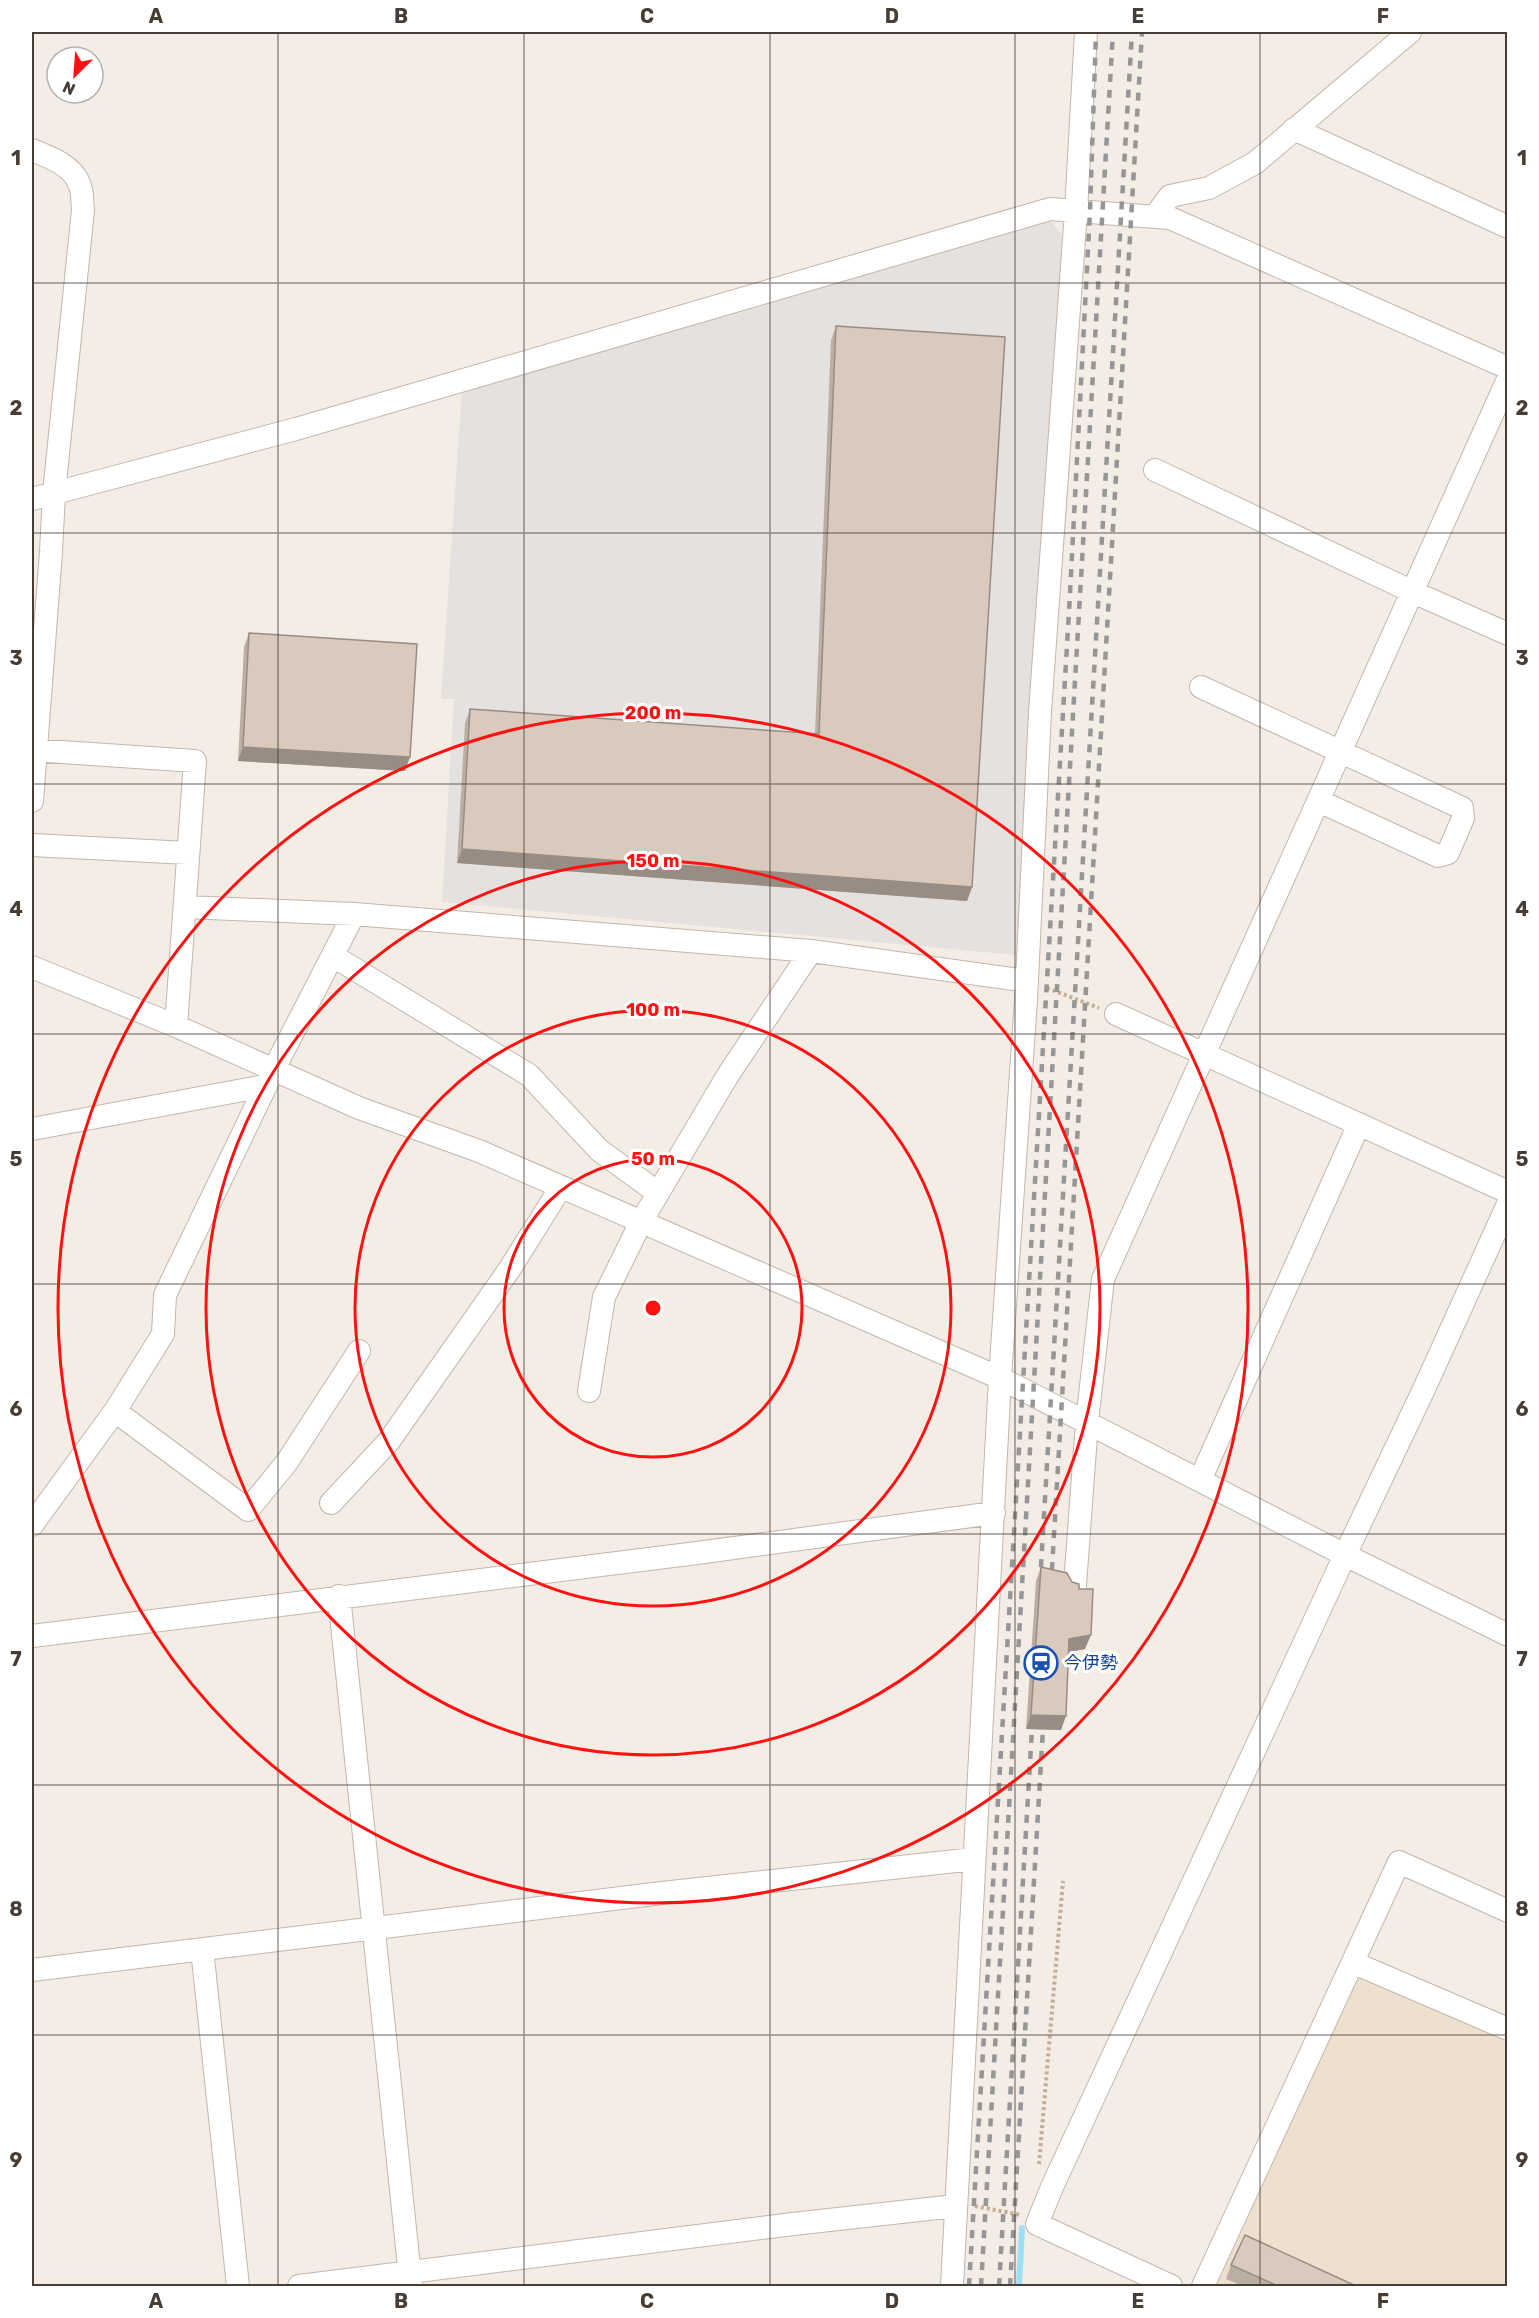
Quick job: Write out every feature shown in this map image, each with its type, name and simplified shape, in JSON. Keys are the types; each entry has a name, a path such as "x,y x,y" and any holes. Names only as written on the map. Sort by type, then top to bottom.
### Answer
{"street":[{"path":"952,2286 1000,1378 1027,981 1040,712 1076,210 1086,32"},
{"path":"1155,216 1170,196 1209,188 1255,163 1410,32"},
{"path":"1294,129 1508,227"},
{"path":"32,150 52,158 75,175 81,187 83,210 54,493 32,801"},
{"path":"32,499 296,429 1050,209 1170,218 1508,368"},
{"path":"1076,1585 1087,1422 1103,1279 1508,379"},
{"path":"1155,470 1413,592 1508,634"},
{"path":"1201,687 1462,808 1463,818 1448,853 1438,856 1319,801"},
{"path":"34,750 195,761 176,1026"},
{"path":"32,845 188,853"},
{"path":"185,907 354,915 811,951 1027,981"},
{"path":"32,1526 115,1411 163,1334 165,1295 270,1077 354,915"},
{"path":"589,1391 604,1297 641,1222 728,1075 811,951"},
{"path":"333,956 529,1075 598,1150 658,1193"},
{"path":"32,967 176,1026 270,1077 479,1151 1000,1378 1508,1635"},
{"path":"1116,1014 1508,1192"},
{"path":"32,1129 270,1077"},
{"path":"1200,1480 1359,1124"},
{"path":"331,1503 389,1441 509,1270 561,1187"},
{"path":"1171,2286 1037,2224 1508,1204"},
{"path":"115,1411 248,1510 287,1462 359,1351"},
{"path":"32,1636 697,1553 994,1513"},
{"path":"339,1596 410,2279"},
{"path":"32,1970 662,1893 974,1859"},
{"path":"1203,2286 1399,1862 1508,1911"},
{"path":"202,1949 238,2286"},
{"path":"1354,1963 1507,2026"},
{"path":"298,2286 410,2279 955,2206"}],"path":[{"path":"1027,981 1116,1014"},
{"path":"1039,2168 1064,1881"},
{"path":"955,2206 974,2206 1039,2219"}],"shaded area":[{"path":"1049,219 1064,237 1016,955 442,902 454,699 441,699 462,388"},
{"path":"1363,1970 1507,2040 1507,2286 1213,2286 1352,1978"}],"building":[{"path":"836,326 1005,337 972,887 462,849 470,709 819,734"},
{"path":"249,633 417,644 410,757 243,747"},
{"path":"1041,1567 1067,1573 1072,1582 1079,1584 1079,1589 1093,1589 1091,1635 1069,1639 1066,1716 1031,1715"},
{"path":"1245,2235 1356,2286 1278,2286 1231,2265"}],"waterway":[{"path":"1019,2286 1022,2228"}],"railway":[{"path":"969,2286 1069,612 1090,211 1096,32"},
{"path":"981,2286 1113,32"},
{"path":"1040,1583 1132,32"},
{"path":"1051,1586 1142,32"},
{"path":"999,2286 1033,1712"},
{"path":"1010,2286 1044,1712"}],"place":[{"name":"今伊勢","path":"1041,1663"}]}
